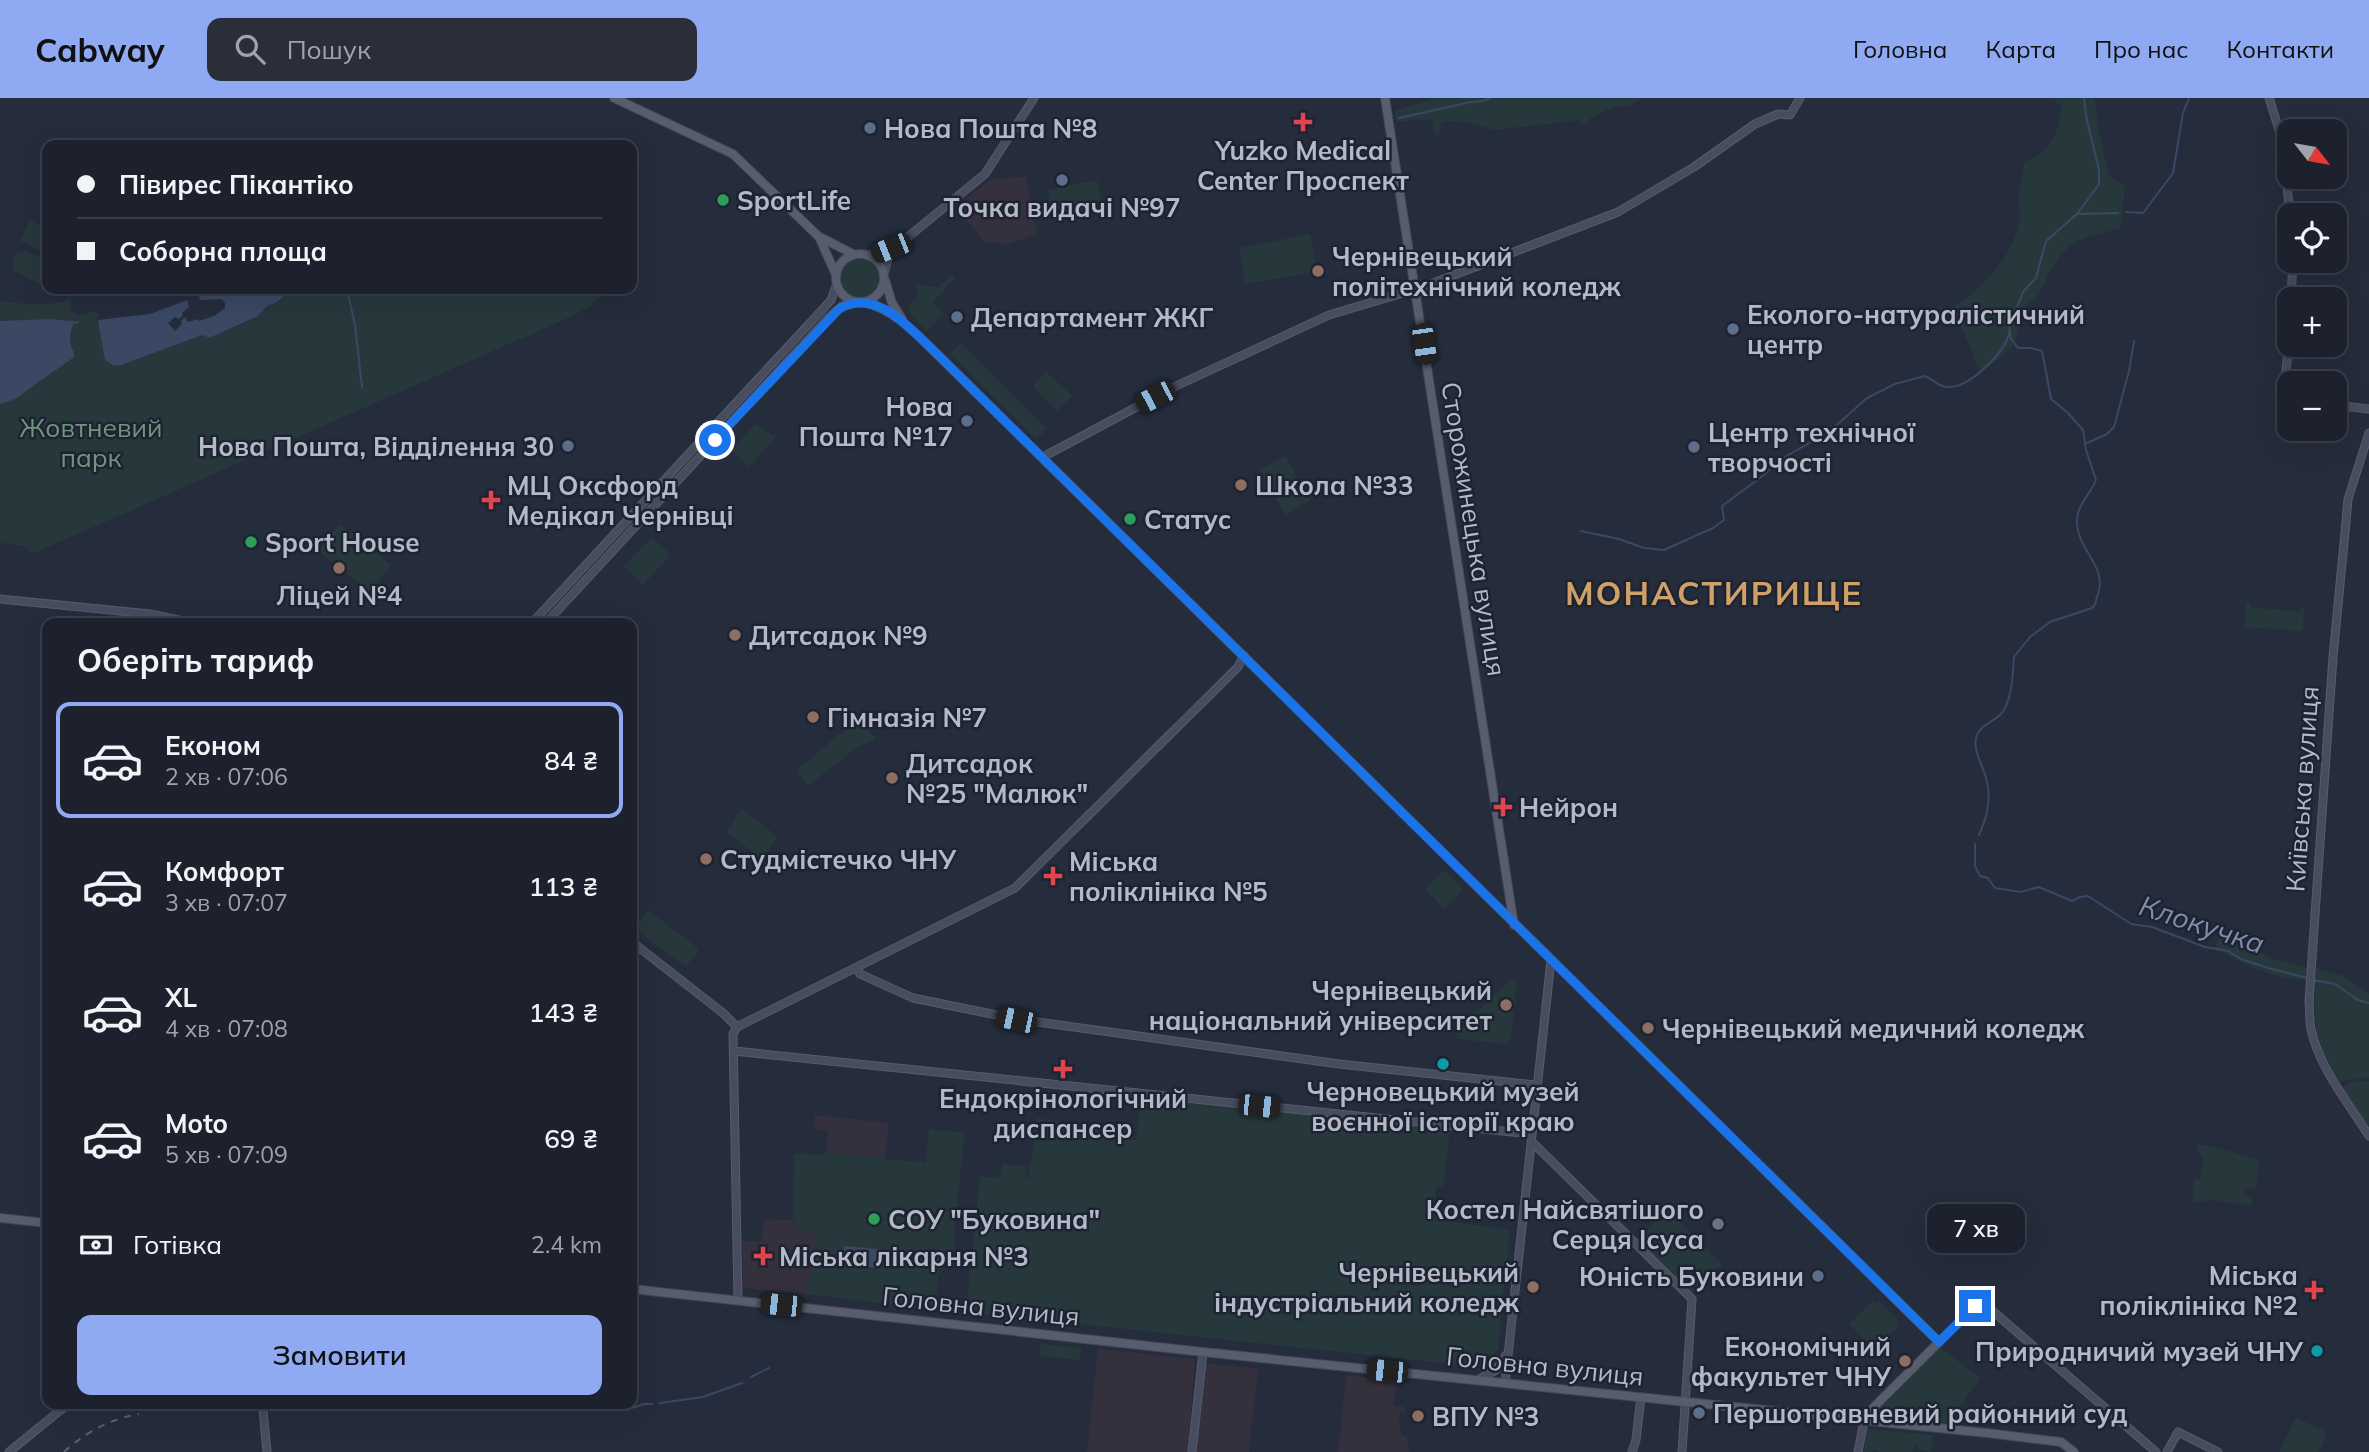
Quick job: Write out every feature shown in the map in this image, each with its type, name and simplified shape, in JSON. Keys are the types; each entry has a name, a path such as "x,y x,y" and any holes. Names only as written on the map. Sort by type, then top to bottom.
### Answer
{"main road":[{"name":"Сторожинецька вулиця","path":"1385,98 1514,925"},
{"path":"620,99 733,154 818,236 853,254 868,255 877,260 892,303 903,322"},
{"path":"818,236 845,297 883,308 903,322 1939,1342 1872,1408 1864,1421"},
{"path":"836,280 841,262 853,254"},
{"path":"860,302 870,300 879,293 884,276"},
{"path":"0,1218 42,1222"},
{"name":"Головна вулиця","path":"637,1290 2061,1442 2074,1452"}],"street":[{"path":"884,276 888,258 897,246 985,174 1034,98"},
{"path":"1042,457 1176,386 1329,315 1416,290 1619,212 1694,167 1755,124 1778,114 1790,115 1800,98"},
{"path":"2269,98 2282,139 2289,203"},
{"path":"868,255 897,246"},
{"path":"537,618 821,312 831,300 836,280"},
{"path":"551,618 828,318 842,306 860,302"},
{"path":"2347,406 2369,409"},
{"name":"Київська вулиця","path":"2369,433 2348,499 2333,657 2311,969 2310,1026 2315,1046 2330,1077 2369,1136"},
{"path":"0,599 169,618"},
{"path":"738,1300 733,1034 737,1027 858,971 1015,888 1238,667 1244,655"},
{"path":"637,946 737,1027"},
{"path":"1496,1370 1496,1378 1502,1382 1508,1352 1551,960"},
{"path":"858,971 914,998 1016,1020 1339,1064 1536,1086"},
{"path":"734,1051 1531,1137 1692,1299 1682,1452"},
{"path":"1939,1342 1981,1301 2155,1452"},
{"path":"1192,1452 1203,1352"},
{"path":"1478,1380 1496,1370 1508,1352"},
{"path":"1632,1452 1641,1397"},
{"path":"9,1452 62,1409"},
{"path":"266,1409 267,1452"},
{"path":"1858,1452 1864,1421"},
{"path":"2167,1452 2178,1432 2218,1452"}],"shaded area":[{"path":"1026,177 1037,234 1008,244 985,242 960,213 960,203 992,179"},
{"path":"815,1115 889,1123 885,1158 826,1152 828,1131 814,1129"},
{"path":"764,1219 793,1220 798,1228 808,1229 818,1238 807,1294 744,1288 742,1241 761,1242"},
{"path":"1098,1349 1195,1359 1188,1452 1087,1452"},
{"path":"1205,1363 1258,1369 1249,1452 1196,1452"},
{"path":"1351,1375 1397,1382 1393,1405 1405,1407 1406,1412 1399,1413 1400,1428 1402,1437 1407,1437 1409,1452 1338,1452 1346,1377"}],"green space":[{"path":"1434,98 1641,98 1631,106 1616,106 1590,118 1590,121 1582,125 1580,120 1494,130 1475,124 1448,121 1441,122 1440,134 1434,136 1432,119 1396,122 1395,111"},
{"path":"2053,98 2095,98 2098,127 2109,176 2125,186 2121,228 2084,238 2060,257 2035,302 2031,301 2021,313 2013,345 1981,372 1952,308 1985,282 2010,248 2020,221 2019,202 2024,162 2033,159 2047,148 2059,125 2061,107"},
{"path":"1097,180 1102,206 1051,216 1048,190"},
{"path":"30,220 42,226 42,252 20,241"},
{"path":"1310,234 1317,272 1245,284 1239,248"},
{"path":"25,251 42,258 42,285 14,271 13,258 17,253"},
{"path":"859,259 867,260 873,265 878,271 878,287 873,293 867,298 859,299 851,298 845,293 840,287 839,279 840,271 845,265 851,260"},
{"path":"952,275 955,278 933,302 944,314 926,331 912,316 908,306 917,298 916,285 938,287"},
{"name":"Жовтневий парк","path":"284,294 603,294 591,306 568,318 32,554 24,546 0,543 0,404 40,382 74,352 70,341 73,321 0,321 0,301 44,304 70,299 72,311 78,315 97,311 98,320 118,366 204,335 209,338 256,317 268,305"},
{"path":"961,343 1047,429 1036,439 950,354"},
{"path":"1046,373 1072,396 1058,410 1034,388 1034,384"},
{"path":"755,424 776,437 749,467 732,450"},
{"path":"1285,456 1310,501 1285,515 1260,470"},
{"path":"676,475 544,618 542,618"},
{"path":"339,524 391,565 370,591 318,551"},
{"path":"652,537 670,556 643,585 624,566"},
{"path":"2246,602 2250,603 2251,607 2300,612 2301,608 2304,609 2303,631 2244,627"},
{"path":"859,718 876,739 856,748 808,786 796,771"},
{"path":"742,809 778,837 761,859 726,831"},
{"path":"1444,870 1463,890 1444,909 1425,889"},
{"path":"648,910 699,949 686,967 637,930 637,924"},
{"path":"2221,933 2272,959 2311,969 2308,980 2289,979 2256,969 2214,949"},
{"path":"2316,968 2344,976 2369,994 2369,1078 2340,1082 2324,1054 2316,1028"},
{"path":"1510,979 1517,981 1511,1040 1506,1044 1458,1039 1456,1034 1467,1023 1464,1020 1473,1011 1476,1013"},
{"path":"2356,1081 2369,1081 2369,1128 2342,1087"},
{"path":"1141,1097 1330,1116 1331,1119 1339,1117 1450,1129 1443,1187 1436,1186 1433,1219 1510,1230 1503,1295 1499,1301 1502,1308 1498,1349 1494,1354 1483,1357 1481,1367 966,1312 980,1176 999,1178 1002,1164 1026,1166 1025,1177 1029,1178 1036,1118 1128,1131 1128,1139 1136,1140"},
{"name":"СОУ \"Буковина\"","path":"929,1129 965,1133 955,1220 955,1252 941,1251 935,1310 807,1294 818,1238 808,1229 798,1229 793,1220 794,1153 823,1155 826,1152 926,1163"},
{"path":"2195,1144 2259,1160 2256,1189 2245,1188 2244,1195 2253,1200 2251,1206 2214,1200 2192,1202 2194,1179 2199,1180 2204,1162"},
{"path":"1667,1209 1722,1264 1693,1293 1638,1240"},
{"path":"1872,1301 1875,1304 1879,1301 1898,1320 1896,1323 1899,1326 1874,1350 1849,1324"},
{"path":"1040,1344 1081,1348 1080,1360 1039,1356"},
{"path":"1940,1348 1981,1378 1946,1425 1875,1418 1876,1413"},
{"path":"2296,1418 2325,1431 2326,1438 2319,1452 2279,1452"},
{"path":"1867,1429 1933,1435 1931,1452 1917,1450 1919,1446 1914,1445 1912,1452 1864,1452"}],"water":[{"path":"284,294 258,316 209,338 203,335 118,366 105,360 98,320 150,314 187,300 189,307 183,315 168,323 175,331 185,317 188,322 199,321 214,316 225,308 222,299 200,300 199,296"},
{"path":"0,321 74,321 70,341 74,357 15,399 0,404"},
{"path":"844,1246 879,1249 877,1268 842,1264"}],"waterway":[{"path":"1399,118 1490,98"},
{"name":"Клокучка","path":"1979,835 1989,796 1986,777 1977,753 1977,735 2005,709 2011,687 2014,657 2030,637 2050,622 2092,608 2100,584 2099,574 2078,530 2080,508 2096,480 2086,450 2083,430 2051,399 2042,351 2018,348 2011,339 2008,319 2023,292 2036,278 2046,241 2077,214 2099,184 2099,170 2084,98"},
{"path":"2126,212 2143,213 2173,173 2183,113 2189,98"},
{"path":"2077,214 2118,213"},
{"path":"348,294 355,325 362,387"},
{"path":"71,324 78,322"},
{"path":"1581,531 1619,539 1644,548 1664,550 1713,528 1724,520 1722,506 1764,475 1776,462 1830,431 1867,398 1895,384 1925,376 1950,387 1968,381 1995,358 2009,333"},
{"path":"2087,443 2107,434 2114,427 2134,341"},
{"name":"Клокучка","path":"1975,844 1975,866 1980,876 1988,878 1995,888 2020,892 2039,887 2072,901 2088,896 2131,924 2152,927 2205,947 2228,951 2241,959 2268,968 2307,978"},
{"name":"Клокучка","path":"2313,980 2335,984 2358,1000 2369,1003"},
{"path":"751,1377 769,1368"},
{"path":"660,1403 703,1397 742,1383"},
{"path":"637,1406 652,1404"}],"railway":[{"path":"64,1452 99,1427 139,1414"}],"place":[{"name":"Yuzko Medical Center Проспект","path":"1303,122"},
{"name":"Нова Пошта №8","path":"870,128"},
{"name":"Точка видачі №97","path":"1062,180"},
{"name":"SportLife","path":"723,200"},
{"name":"Чернівецький політехнічний коледж","path":"1318,271"},
{"name":"Департамент ЖКГ","path":"957,317"},
{"name":"Еколого-натуралістичний центр","path":"1733,329"},
{"name":"Нова Пошта №17","path":"967,421"},
{"name":"Нова Пошта, Відділення 30","path":"568,446"},
{"name":"Центр технічної творчості","path":"1694,447"},
{"name":"Школа №33","path":"1241,485"},
{"name":"МЦ Оксфорд Медікал Чернівці","path":"491,500"},
{"name":"Статус","path":"1130,519"},
{"name":"Sport House","path":"251,542"},
{"name":"Ліцей №4","path":"339,568"},
{"name":"Дитсадок №9","path":"735,635"},
{"name":"Гімназія №7","path":"813,717"},
{"name":"Дитсадок №25 \"Малюк\"","path":"892,778"},
{"name":"Нейрон","path":"1503,807"},
{"name":"Студмістечко ЧНУ","path":"706,859"},
{"name":"Міська поліклініка №5","path":"1053,876"},
{"name":"Чернівецький національний університет","path":"1506,1005"},
{"name":"Чернівецький медичний коледж","path":"1648,1028"},
{"name":"Черновецький музей воєнної історії краю","path":"1443,1064"},
{"name":"Ендокрінологічний диспансер","path":"1063,1069"},
{"name":"СОУ \"Буковина\"","path":"874,1219"},
{"name":"Костел Найсвятішого Серця Ісуса","path":"1718,1224"},
{"name":"Міська лікарня №3","path":"763,1256"},
{"name":"Юність Буковини","path":"1818,1276"},
{"name":"Чернівецький індустріальний коледж","path":"1533,1287"},
{"name":"Міська поліклініка №2","path":"2314,1290"},
{"name":"Природничий музей ЧНУ","path":"2317,1351"},
{"name":"Економічний факультет ЧНУ","path":"1905,1361"},
{"name":"Першотравневий районний суд","path":"1699,1413"},
{"name":"ВПУ №3","path":"1418,1416"}],"district":[{"name":"МОНАСТИРИЩЕ","path":"1714,592"}],"route":[{"path":"715,440 842,306 863,302 883,308 903,322 935,352 1939,1342 1975,1306"}]}
